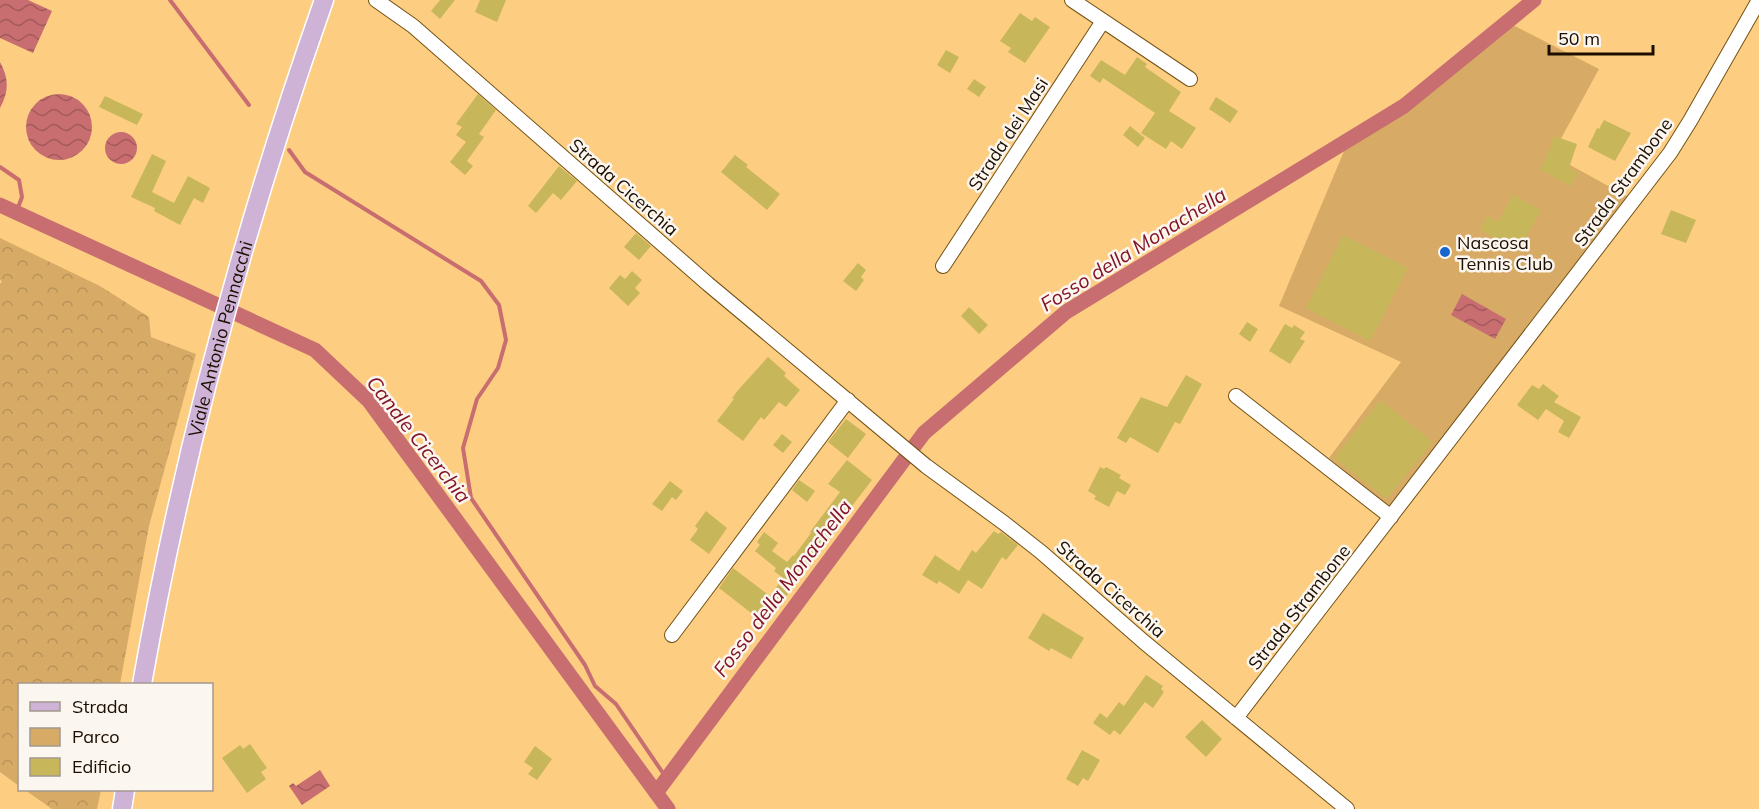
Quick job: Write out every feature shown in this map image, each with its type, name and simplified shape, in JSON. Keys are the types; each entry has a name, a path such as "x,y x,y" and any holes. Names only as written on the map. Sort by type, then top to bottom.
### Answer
{"main road":[{"name":"Viale Antonio Pennacchi","path":"142,683 170,542 233,281 275,142 324,0"},
{"path":"122,809 125,791"}],"street":[{"name":"Strada Cicerchia","path":"376,0 413,26 708,285 926,466 1041,552 1144,642 1347,809"},
{"path":"1072,0 1190,79"},
{"name":"Strada Strambone","path":"1236,718 1670,153 1759,0"},
{"name":"Strada dei Masi","path":"943,266 1102,21"},
{"path":"1236,396 1391,517"},
{"path":"672,635 848,400"}],"green space":[{"name":"Nascosa Tennis Club","path":"1509,23 1599,69 1552,155 1630,198 1391,508 1329,458 1401,362 1279,306 1347,144 1406,108"},
{"path":"0,238 100,286 149,317 151,337 196,354 149,526 120,683 18,683 18,785 0,772 0,284 2,281 0,280"},
{"path":"26,791 101,791 97,809 52,809"}],"water":[{"path":"0,0 28,0 52,11 33,53 0,38"},
{"path":"0,62 7,85 0,108"},
{"path":"59,94 72,97 82,104 89,114 92,127 89,140 82,150 72,157 59,160 46,157 36,150 29,140 26,127 29,114 36,104 46,97"},
{"path":"121,132 132,137 137,148 132,159 121,164 110,159 105,148 110,137"},
{"path":"1462,294 1506,319 1495,339 1451,315"},
{"path":"320,770 330,786 302,805 289,786 293,783 296,786"}],"building":[{"path":"440,0 455,0 440,19 431,11"},
{"path":"480,0 506,0 497,22 475,12"},
{"path":"1020,13 1032,21 1035,17 1050,27 1025,63 1008,52 1011,48 1000,41"},
{"path":"946,50 959,57 950,73 937,65"},
{"path":"1137,57 1147,64 1145,67 1181,92 1169,111 1196,128 1182,149 1171,141 1166,149 1141,133 1155,113 1103,78 1100,83 1090,76 1101,60 1125,75"},
{"path":"974,79 986,87 979,97 967,89"},
{"path":"478,94 496,110 479,134 484,137 467,161 473,166 465,175 450,162 466,142 456,135 462,127 456,124"},
{"path":"105,96 143,114 137,125 99,107"},
{"path":"1216,97 1238,111 1230,123 1209,109"},
{"path":"1604,120 1631,133 1615,161 1588,147 1597,128 1599,129"},
{"path":"1130,126 1145,138 1138,147 1123,135"},
{"path":"1554,136 1577,144 1569,168 1578,173 1570,186 1540,169"},
{"path":"152,154 166,161 152,192 174,203 188,176 210,188 203,203 194,198 180,225 154,211 155,208 131,197"},
{"path":"735,155 748,165 746,167 780,194 767,210 721,172"},
{"path":"559,166 577,181 561,200 553,193 536,213 528,206"},
{"path":"1513,195 1541,210 1518,251 1480,230 1487,216 1498,222"},
{"path":"1671,210 1696,220 1686,243 1661,234"},
{"path":"636,233 651,246 639,260 624,247"},
{"path":"1343,235 1408,268 1370,341 1306,308"},
{"path":"858,263 866,270 861,277 864,280 856,291 843,281"},
{"path":"632,271 642,280 635,288 640,293 628,306 609,288 620,275 625,279"},
{"path":"969,307 988,325 979,334 961,316"},
{"path":"1247,322 1258,329 1250,342 1239,334"},
{"path":"1285,324 1292,328 1294,325 1305,332 1300,339 1305,341 1290,364 1269,351"},
{"path":"768,357 800,390 786,407 779,402 764,420 761,417 743,441 717,421 739,389"},
{"path":"1186,375 1202,384 1180,424 1175,422 1158,453 1130,437 1126,443 1117,438 1141,397 1167,407"},
{"path":"1543,384 1559,396 1554,402 1581,417 1569,438 1558,432 1564,421 1546,409 1538,420 1517,405 1532,385 1539,389"},
{"path":"1380,400 1433,442 1387,499 1334,458"},
{"path":"846,419 866,434 848,458 828,442"},
{"path":"782,434 792,442 783,453 773,445"},
{"path":"847,460 872,480 771,616 761,608 755,616 719,588 733,568 770,596 783,578 774,571 776,568 755,551 760,545 757,542 764,532 778,543 772,551 787,562 794,556 840,492 828,484"},
{"path":"1100,467 1104,469 1106,467 1121,475 1119,478 1131,485 1125,495 1117,491 1109,507 1094,499 1096,496 1088,491"},
{"path":"799,480 815,491 807,502 792,490"},
{"path":"670,481 683,491 676,500 672,497 662,511 652,504"},
{"path":"706,511 727,528 709,554 690,540 698,529 695,526"},
{"path":"994,531 998,534 1001,532 1018,545 1006,560 1002,557 982,589 968,580 959,594 939,581 937,584 922,575 935,555 959,571 972,550 976,553"},
{"path":"1043,613 1084,638 1071,659 1051,648 1049,651 1028,638"},
{"path":"1146,675 1163,686 1161,689 1164,692 1153,708 1145,702 1120,735 1114,730 1110,735 1093,723 1100,713 1107,718 1119,702 1124,706"},
{"path":"1202,720 1222,739 1206,757 1185,737"},
{"path":"250,744 267,768 261,772 266,779 247,793 222,758 240,745 243,749"},
{"path":"535,746 552,759 537,780 528,774 533,768 524,762"},
{"path":"1082,750 1100,760 1088,781 1083,778 1078,786 1066,779"}],"waterway":[{"path":"170,0 249,105"},
{"name":"Fosso della Monachella","path":"656,793 924,433 1066,312 1404,106 1534,0"},
{"path":"289,150 305,172 481,281 499,305 506,340 498,368 477,399 463,448 471,498 585,665 595,686 616,704 667,779"},
{"path":"0,167 19,180 22,197 16,213"},
{"name":"Canale Cicerchia","path":"0,205 315,350 369,401 668,809"}],"place":[{"name":"Nascosa Tennis Club","path":"1445,252"}]}
